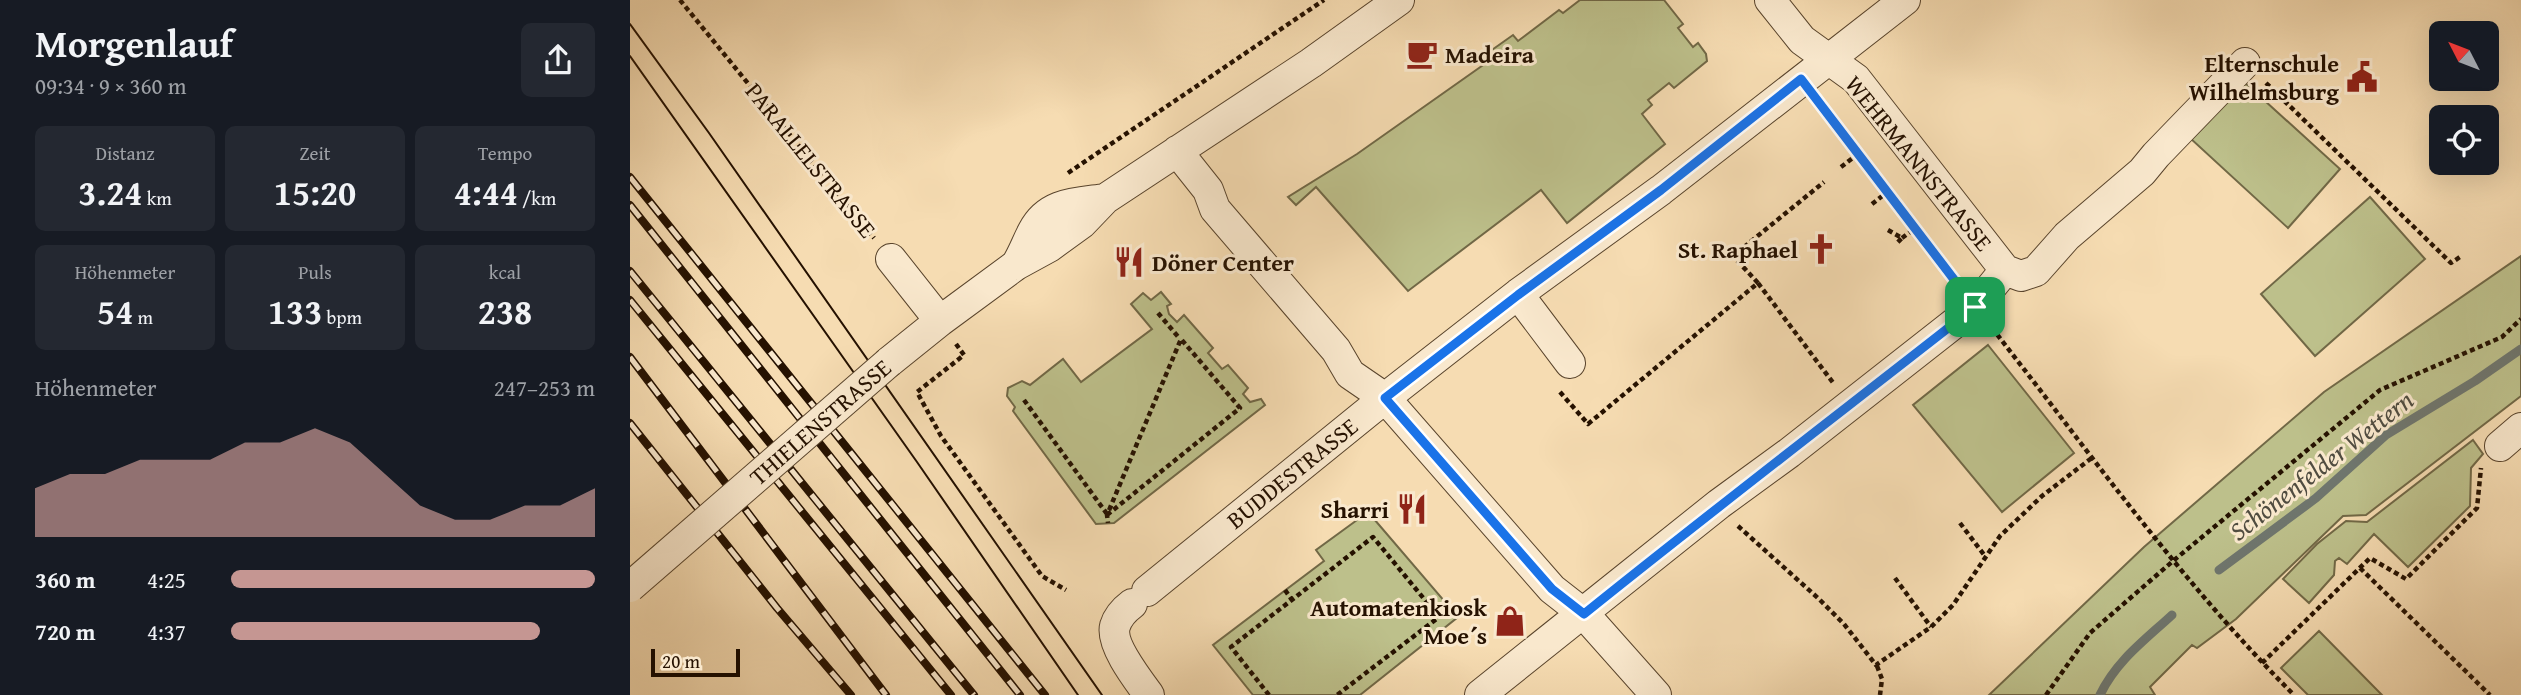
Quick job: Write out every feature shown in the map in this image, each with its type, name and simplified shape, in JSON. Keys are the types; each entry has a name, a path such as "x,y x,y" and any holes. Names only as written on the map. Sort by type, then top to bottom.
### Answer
{"street":[{"name":"THIELENSTRASSE","path":"630,587 940,321 1016,265 1049,247 1082,223 1105,198 1311,63 1399,0"},
{"name":"WEHRMANNSTRASSE","path":"1770,0 1802,40 1856,79 2005,270"},
{"name":"BUDDESTRASSE","path":"1149,695 1120,651 1114,629 1119,615 1385,398 1518,295 1661,190 1905,0"},
{"path":"1480,695 1720,504 1975,307 2005,270 2021,276 2036,271 2067,236 2142,172 2245,63"},
{"path":"1177,151 1208,190 1215,209 1336,351 1350,374 1385,398 1552,589 1584,614 1656,695"},
{"name":"PARALLELSTRASSE","path":"891,259 940,321"},
{"path":"1518,295 1561,373"}],"path":[{"name":"PARALLELSTRASSE","path":"680,0 891,259"},
{"path":"1064,175 1324,0"},
{"path":"2245,63 2451,263 2460,257"},
{"path":"1801,79 1886,193 2173,561 2262,663 2294,695"},
{"path":"1841,167 1858,154"},
{"path":"1824,182 1733,256 1758,283 1850,405"},
{"path":"1872,204 1886,193"},
{"path":"1897,243 1914,229"},
{"path":"1888,230 1902,238"},
{"path":"1561,373 1588,424 1758,283"},
{"path":"1107,515 1240,408 1158,313"},
{"path":"2046,695 2090,633 2380,390 2502,337 2521,319"},
{"path":"1107,515 1181,339"},
{"path":"953,363 917,392 941,436 1042,576 1066,590"},
{"path":"1024,400 1107,515 1108,523"},
{"path":"2262,663 2370,558 2406,579 2477,508 2480,470 2511,437"},
{"path":"1877,665 1930,627 1953,606 2000,536 2042,496 2093,457"},
{"path":"1720,504 1742,530 1819,598 1844,624 1877,665 1882,679 1880,695"},
{"path":"1960,523 1985,556"},
{"path":"1269,695 1231,648 1373,537 1439,617 1337,695"},
{"path":"2360,568 2490,695"},
{"path":"1895,578 1930,627"},
{"path":"1285,590 1292,600"}],"green space":[{"path":"1580,0 1664,0 1683,24 1678,28 1693,47 1698,43 1706,54 1707,61 1674,88 1669,83 1648,100 1652,105 1642,114 1665,144 1567,223 1541,190 1408,291 1316,187 1296,205 1288,197 1357,154 1486,63 1482,57 1513,35 1518,41 1559,10 1563,13"},
{"path":"2242,80 2340,169 2288,228 2190,138"},
{"path":"2370,197 2425,259 2315,356 2261,294"},
{"path":"2521,256 2521,396 2366,515 2343,516 2236,619 2197,648 2192,645 2150,687 2155,695 1989,695 2144,547 2324,392"},
{"path":"1161,292 1171,304 1167,306 1169,314 1177,322 1184,315 1213,348 1208,353 1222,369 1228,365 1248,388 1243,394 1250,402 1261,399 1265,405 1114,523 1096,524 1013,411 1015,407 1007,396 1008,388 1022,381 1030,385 1063,359 1081,382 1152,329 1131,304 1143,293 1151,300"},
{"path":"1988,345 2074,453 2002,512 1913,405"},
{"path":"2473,440 2483,454 2471,468 2470,506 2408,567 2374,534 2347,564 2339,558 2335,561 2334,575 2309,603 2283,579 2317,544 2346,521 2367,522"},
{"path":"1368,512 1458,617 1360,695 1253,695 1213,645 1324,561 1316,550"},
{"path":"2319,631 2382,695 2308,695 2281,668"}],"waterway":[{"name":"Schönenfelder Wettern","path":"2219,570 2316,498 2386,435 2475,381 2521,349"},
{"name":"Schönenfelder Wettern","path":"2100,695 2123,661 2172,615"}],"tram line":[{"path":"630,24 1102,695"},
{"path":"630,56 1078,695"}],"railway":[{"path":"630,177 1045,695"},
{"path":"630,205 1020,695"},
{"path":"630,271 974,695"},
{"path":"630,300 951,695"},
{"path":"630,357 886,695"},
{"path":"630,423 777,608 851,695"}],"place":[{"name":"Madeira","path":"1422,54"},
{"name":"Elternschule Wilhelmsburg","path":"2362,77"},
{"name":"St. Raphael","path":"1821,249"},
{"name":"Döner Center","path":"1129,262"},
{"name":"Sharri","path":"1412,509"},
{"name":"Automatenkiosk Moe´s","path":"1510,621"}],"route":[{"path":"1801,79 1975,307 1720,504 1584,614 1552,589 1385,398 1518,295 1661,190 1801,79"}]}
